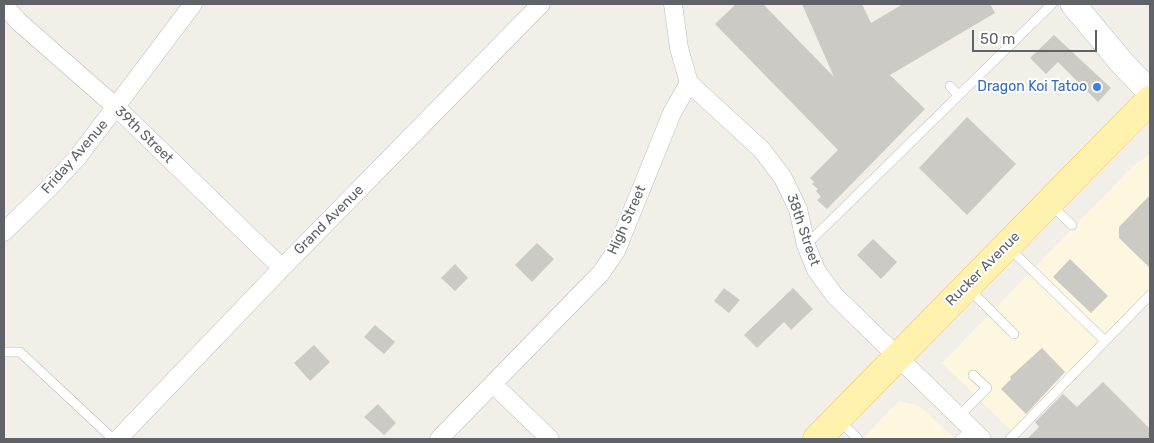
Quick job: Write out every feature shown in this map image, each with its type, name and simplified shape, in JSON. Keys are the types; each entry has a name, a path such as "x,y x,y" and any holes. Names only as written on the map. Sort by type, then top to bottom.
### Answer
{"main road":[{"name":"Rucker Avenue","path":"817,439 1150,100"}],"street":[{"name":"Friday Avenue","path":"4,232 77,158 193,4"},
{"name":"Grand Avenue","path":"118,439 282,268 542,4"},
{"path":"673,4 679,48 689,83"},
{"path":"1073,4 1123,64 1150,92"},
{"name":"39th Street","path":"4,5 18,22 116,107 282,268"},
{"name":"38th Street","path":"689,83 762,150 784,178 798,209 806,245 816,270 835,296 958,416 971,436"},
{"name":"High Street","path":"439,439 601,273 616,251 672,113 689,83"},
{"path":"493,384 550,439"}],"lane":[{"path":"806,245 1052,4"},
{"path":"950,86 958,95"},
{"path":"1049,203 1072,225"},
{"path":"1006,246 1105,342"},
{"path":"966,287 1014,334"},
{"path":"1010,439 1150,294"},
{"path":"4,352 20,352 113,439"},
{"path":"958,416 987,388 974,375"},
{"path":"837,418 858,439"}],"shaded area":[{"path":"1150,154 1150,299 1017,436 942,363 1132,167"},
{"path":"899,401 922,408 955,439 862,439"}],"building":[{"path":"736,4 763,4 834,77 802,4 862,4 871,23 903,4 990,4 995,13 890,75 925,109 827,209 817,200 821,197 810,178 838,150 715,24"},
{"path":"1054,35 1111,88 1098,102 1058,62 1046,74 1030,58"},
{"path":"967,117 1016,164 967,215 919,168"},
{"path":"1150,195 1150,268 1119,238 1119,227"},
{"path":"873,239 897,262 881,279 857,255"},
{"path":"537,243 554,259 532,282 515,265"},
{"path":"1070,259 1108,296 1091,313 1053,277"},
{"path":"455,264 468,278 455,291 441,278"},
{"path":"724,288 740,300 729,313 714,301"},
{"path":"793,288 813,309 791,330 784,322 757,348 744,335"},
{"path":"375,325 395,342 384,354 364,337"},
{"path":"314,345 330,362 310,381 294,363"},
{"path":"1042,348 1065,372 1026,414 1001,389 1011,379 1010,377"},
{"path":"1103,382 1150,429 1150,436 1147,439 1027,439 1039,427 1035,422 1063,394 1077,407"},
{"path":"378,404 396,423 384,435 364,417"}],"place":[{"name":"Dragon Koi Tatoo","path":"1097,87"}]}
